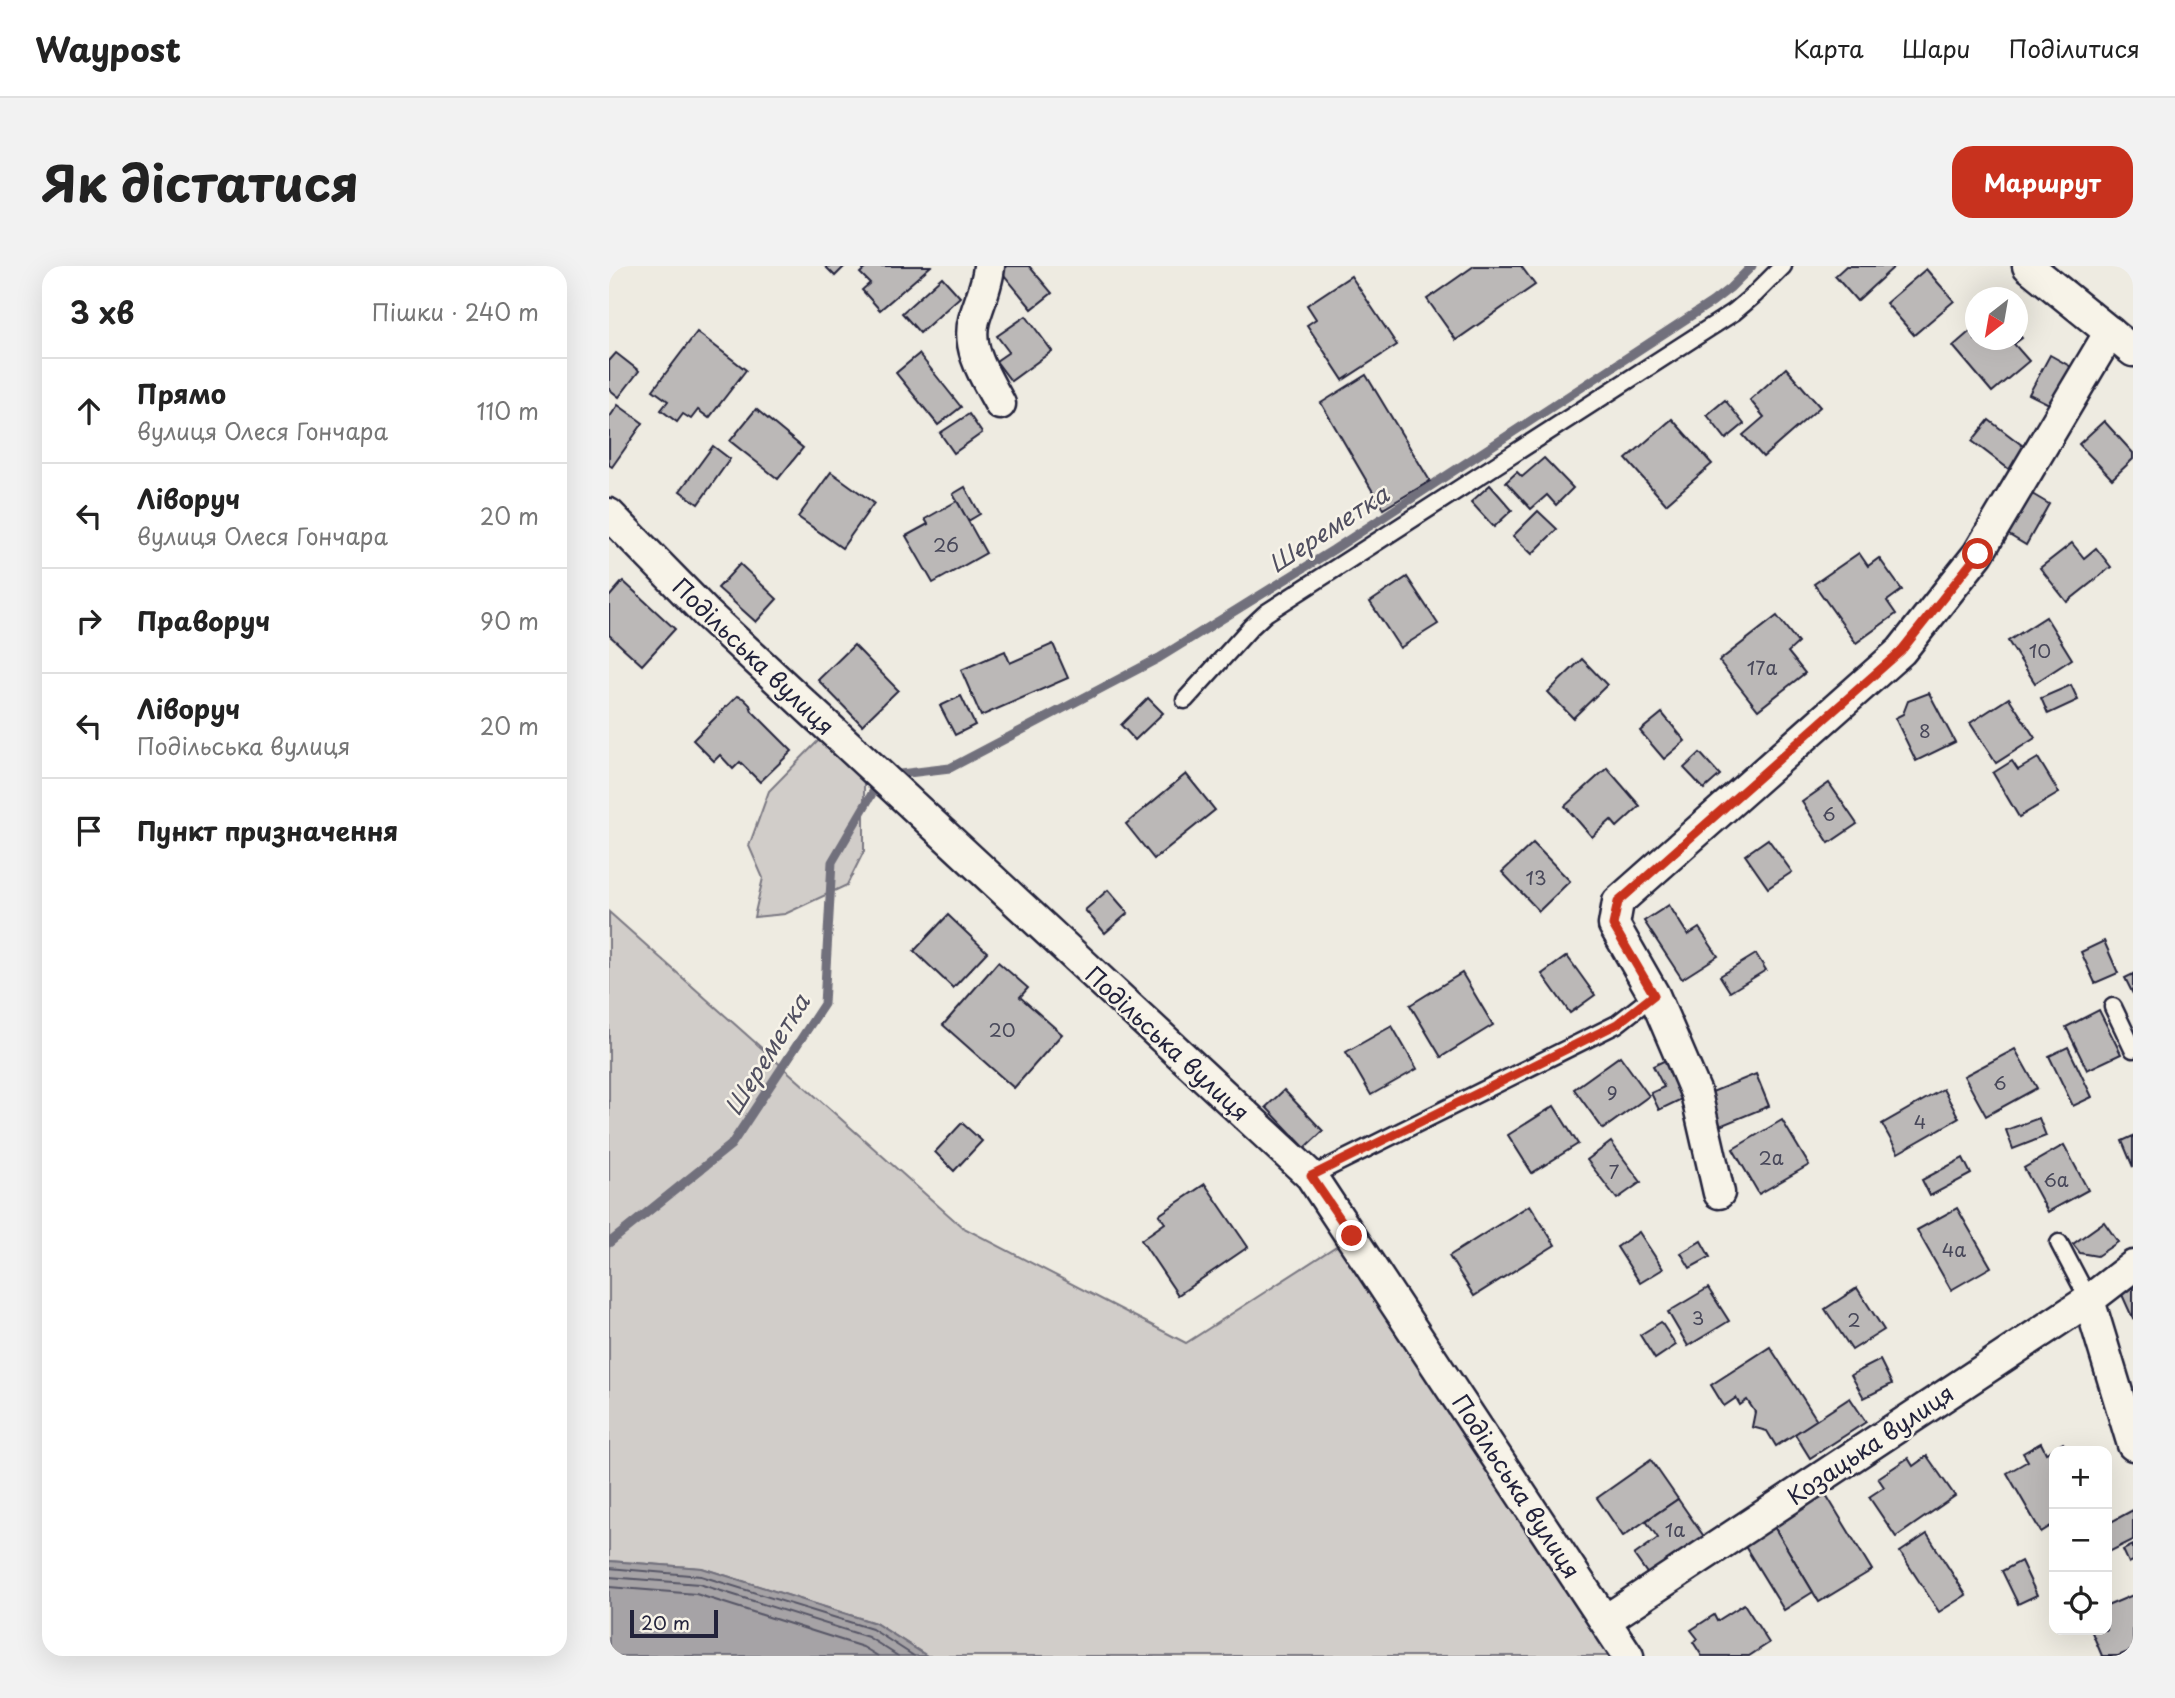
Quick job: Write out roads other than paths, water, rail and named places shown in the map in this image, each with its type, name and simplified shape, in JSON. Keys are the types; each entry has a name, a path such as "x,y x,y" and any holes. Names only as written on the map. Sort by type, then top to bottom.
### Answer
{"street":[{"path":"989,266 973,324 973,343 977,358 1000,404"},
{"path":"2042,269 2133,351"},
{"path":"1719,1193 1696,1093 1654,995 1613,925 1618,902 1901,651 1978,554 2109,332"},
{"name":"Подільська вулиця","path":"609,514 707,614 1311,1176 1628,1656"},
{"name":"Козацька вулиця","path":"1606,1620 2089,1300 2133,1266"},
{"path":"2089,1300 2133,1445"}],"lane":[{"path":"1185,700 1266,613 1734,312 1783,266"},
{"path":"1311,1176 1617,1024 1654,995"},
{"path":"2113,1007 2133,1049"},
{"path":"2059,1243 2089,1300"}],"water":[{"path":"609,1561 702,1568 875,1623 927,1656 609,1656"}],"waterway":[{"name":"Шереметка","path":"900,774 950,768 1159,658 1333,550 1712,302 1752,266"},
{"name":"Шереметка","path":"609,1243 731,1145 824,1004 832,862 873,792"}]}
